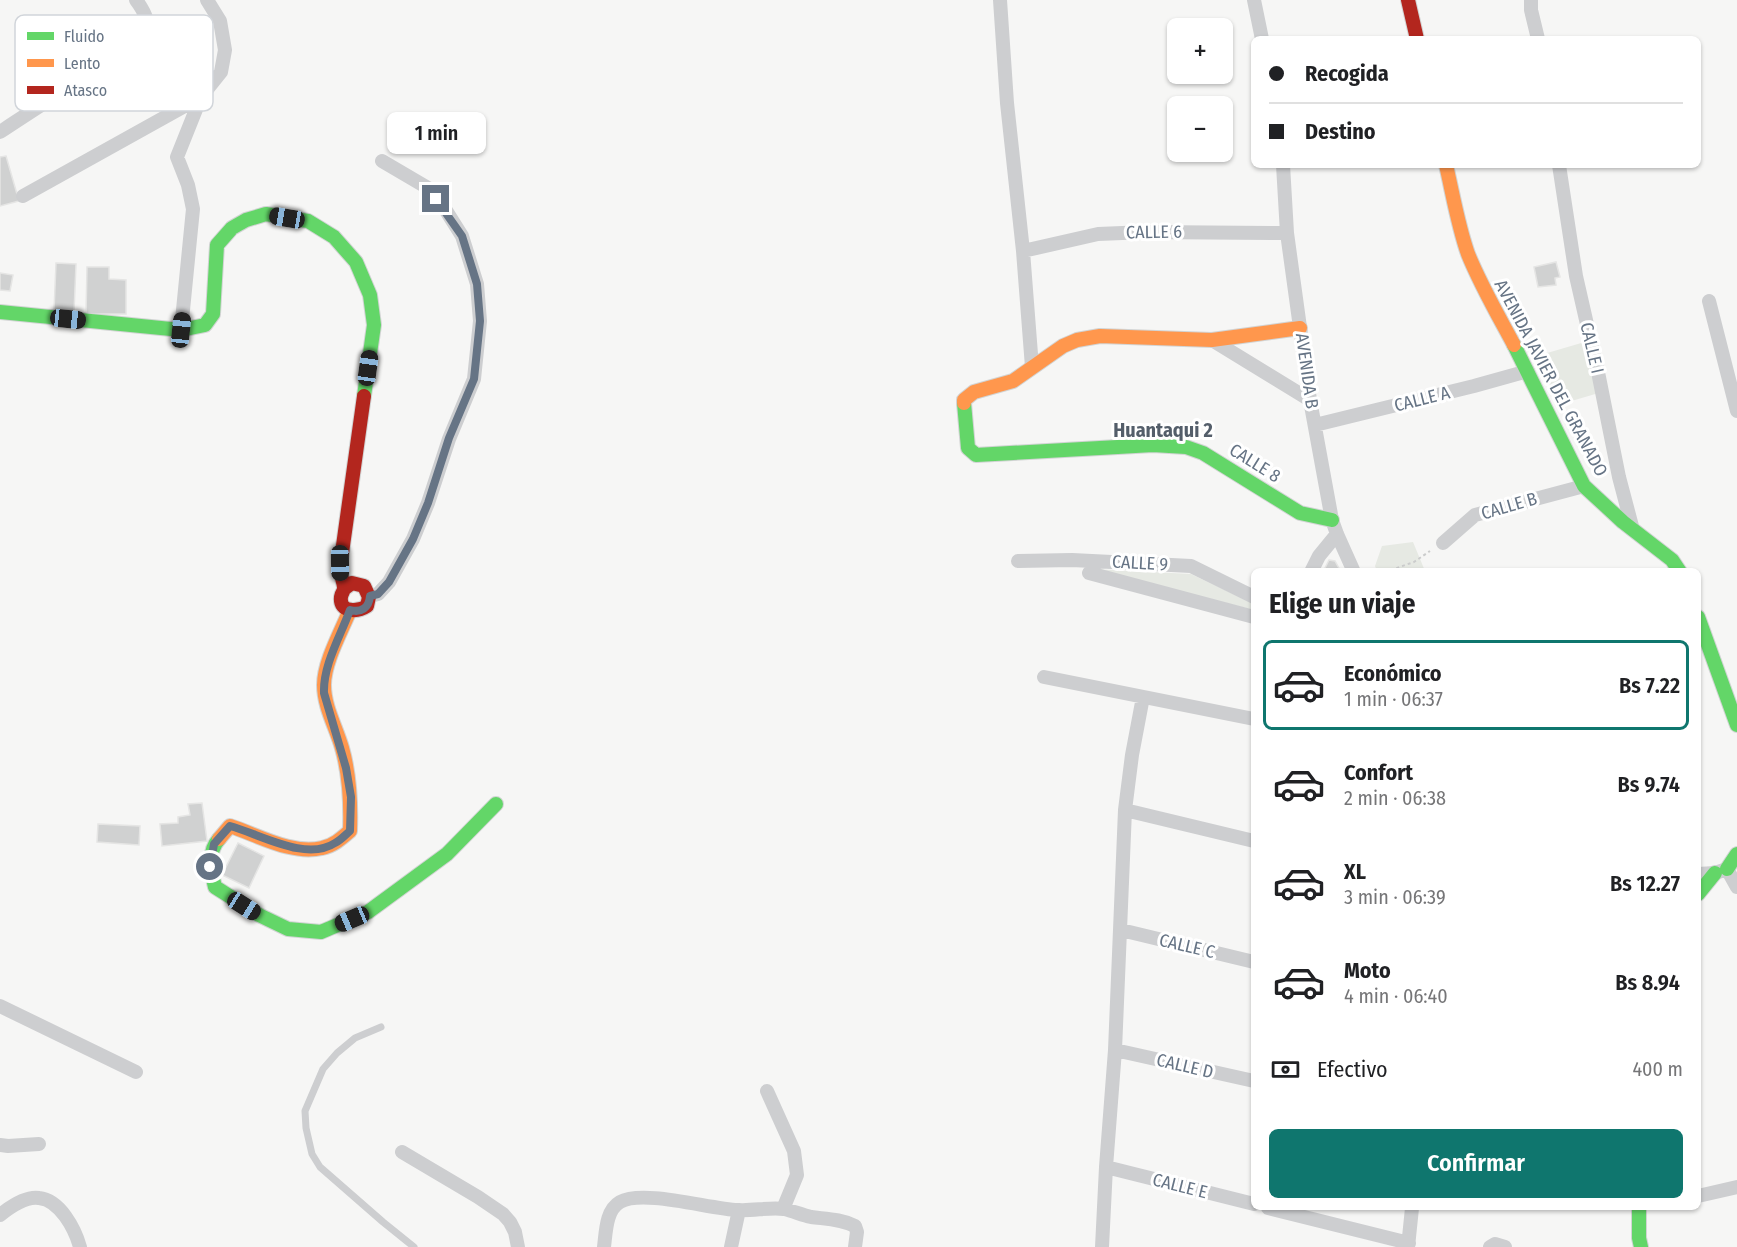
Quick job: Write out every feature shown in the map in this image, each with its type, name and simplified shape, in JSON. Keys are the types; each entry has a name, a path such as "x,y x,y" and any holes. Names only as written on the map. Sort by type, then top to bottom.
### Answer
{"street":[{"path":"136,0 146,15"},
{"path":"207,0 220,21 225,50 221,72 213,82"},
{"path":"1000,0 1007,103 1023,251 1032,368"},
{"path":"1254,0 1261,36"},
{"path":"1408,0 1416,36"},
{"path":"1531,0 1537,36"},
{"path":"0,132 33,111"},
{"path":"23,196 176,111"},
{"path":"181,330 193,209 188,185 177,157 195,111"},
{"path":"370,596 378,594 389,582 413,539 428,503 449,438 474,379 480,321 477,284 462,236 428,188 382,161"},
{"name":"AVENIDA B","path":"1283,168 1287,233 1310,400 1332,520 1352,568"},
{"name":"AVENIDA JAVIER DEL GRANADO","path":"1447,168 1469,256 1584,486 1671,560 1677,568"},
{"name":"CALLE I","path":"1559,168 1576,276 1619,477 1633,530"},
{"path":"0,312 181,330 205,325 213,314 217,245 231,228 246,220 266,214 308,221 334,237 356,262 370,295 374,325 340,563 340,576 344,589"},
{"name":"CALLE 6","path":"1023,251 1098,234 1287,233"},
{"path":"1709,301 1736,403"},
{"path":"1032,368 1063,346 1077,340 1100,336 1212,340 1300,327"},
{"path":"1212,340 1310,400"},
{"name":"CALLE 8","path":"1032,368 1013,381 974,392 964,400 968,448 976,455 1153,445 1186,447 1203,453 1300,513 1332,520"},
{"name":"CALLE A","path":"1315,425 1528,371"},
{"name":"CALLE B","path":"1443,543 1475,515 1584,486"},
{"path":"1313,568 1319,556 1337,534"},
{"name":"CALLE 9","path":"1018,561 1072,560 1191,566 1251,596"},
{"path":"1089,573 1251,616"},
{"path":"352,583 362,584 369,591 370,596 368,606 359,611 350,610 341,598 344,589 352,583"},
{"path":"350,610 327,666 324,684 326,703 342,749 350,787 350,831 334,844 318,849 289,847 230,826 214,844 210,867 215,887 288,930 321,932 368,912 447,854 496,804"},
{"path":"1701,625 1737,724"},
{"path":"1044,677 1251,718"},
{"path":"1102,1247 1115,1050 1125,810 1143,697"},
{"path":"1125,810 1251,840"},
{"path":"1701,891 1737,854"},
{"path":"1701,874 1721,871"},
{"path":"1721,871 1737,887"},
{"name":"CALLE C","path":"1121,930 1251,961"},
{"path":"0,1006 136,1072"},
{"name":"CALLE D","path":"1115,1050 1251,1080"},
{"path":"767,1091 794,1151 797,1175 783,1209"},
{"path":"0,1145 39,1144"},
{"path":"402,1152 503,1214 515,1232 518,1247"},
{"name":"CALLE E","path":"1106,1167 1251,1203"},
{"path":"1701,1195 1737,1187"},
{"path":"0,1215 30,1199 38,1197 48,1200 58,1207 75,1232 80,1247"},
{"path":"604,1247 612,1208 623,1200 639,1197 739,1210 783,1209 846,1222 855,1226 857,1232 855,1247"},
{"path":"731,1247 739,1210"},
{"path":"1276,1210 1409,1245 1412,1210"},
{"path":"1641,1210 1641,1247"},
{"path":"1490,1247 1495,1244 1505,1247"}],"lane":[{"path":"381,1027 356,1038 337,1053 323,1069 305,1111 306,1128 312,1155 320,1167 414,1247"}],"path":[{"path":"1397,568 1414,562 1443,543"}],"shaded area":[{"path":"1588,341 1602,392 1558,405 1537,356"},
{"path":"1413,542 1424,568 1376,568 1382,546"},
{"path":"1092,569 1191,574 1251,603 1251,609"}],"building":[{"path":"6,156 19,201 0,206 0,157"},
{"path":"1556,262 1560,277 1555,278 1556,285 1538,287 1534,267"},
{"path":"56,263 76,264 74,312 54,311"},
{"path":"87,267 109,267 109,279 126,280 126,314 86,314"},
{"path":"0,273 13,275 10,291 0,290"},
{"path":"1329,560 1335,561 1339,568 1325,568"},
{"path":"202,803 207,841 162,846 160,824 178,823 178,817 190,815 188,804"},
{"path":"98,824 140,826 139,845 97,842"},
{"path":"238,843 264,856 249,888 222,875"}],"traffic: fast":[{"path":"0,312 181,330 205,325 213,314 217,245 232,228 246,220 266,214 308,221 334,237 356,262 370,295 374,325 364,396"},
{"path":"1514,345 1584,486 1623,522 1672,560 1677,568"},
{"path":"964,403 968,448 976,455 1153,445 1186,447 1203,453 1300,513 1332,520"},
{"path":"1701,625 1737,725"},
{"path":"219,839 211,856 215,887 259,915 288,929 321,932 368,912 447,854 496,804"},
{"path":"1727,869 1737,854"},
{"path":"1701,890 1715,873"},
{"path":"1639,1210 1641,1247"}],"traffic: slow":[{"path":"1447,168 1468,254 1514,345"},
{"path":"964,403 964,400 974,392 1013,381 1063,346 1077,340 1100,336 1212,340 1300,328"},
{"path":"219,839 230,826 275,843 298,849 310,849 330,845 350,831 347,769 328,709 324,685 330,657 350,610"}],"traffic: jam":[{"path":"1408,0 1416,36"},
{"path":"344,589 352,583 364,586 369,597 367,606 354,610 343,606 341,597 344,587 340,572 364,396"}],"district":[{"name":"Huantaqui 2","path":"1163,430"}],"route":[{"path":"210,867 214,844 230,826 289,847 318,849 334,844 350,831 351,797 346,768 324,693 327,666 350,610 359,611 368,606 370,596 378,594 389,582 413,539 428,503 449,438 474,379 480,321 477,284 462,236 436,199"}]}
